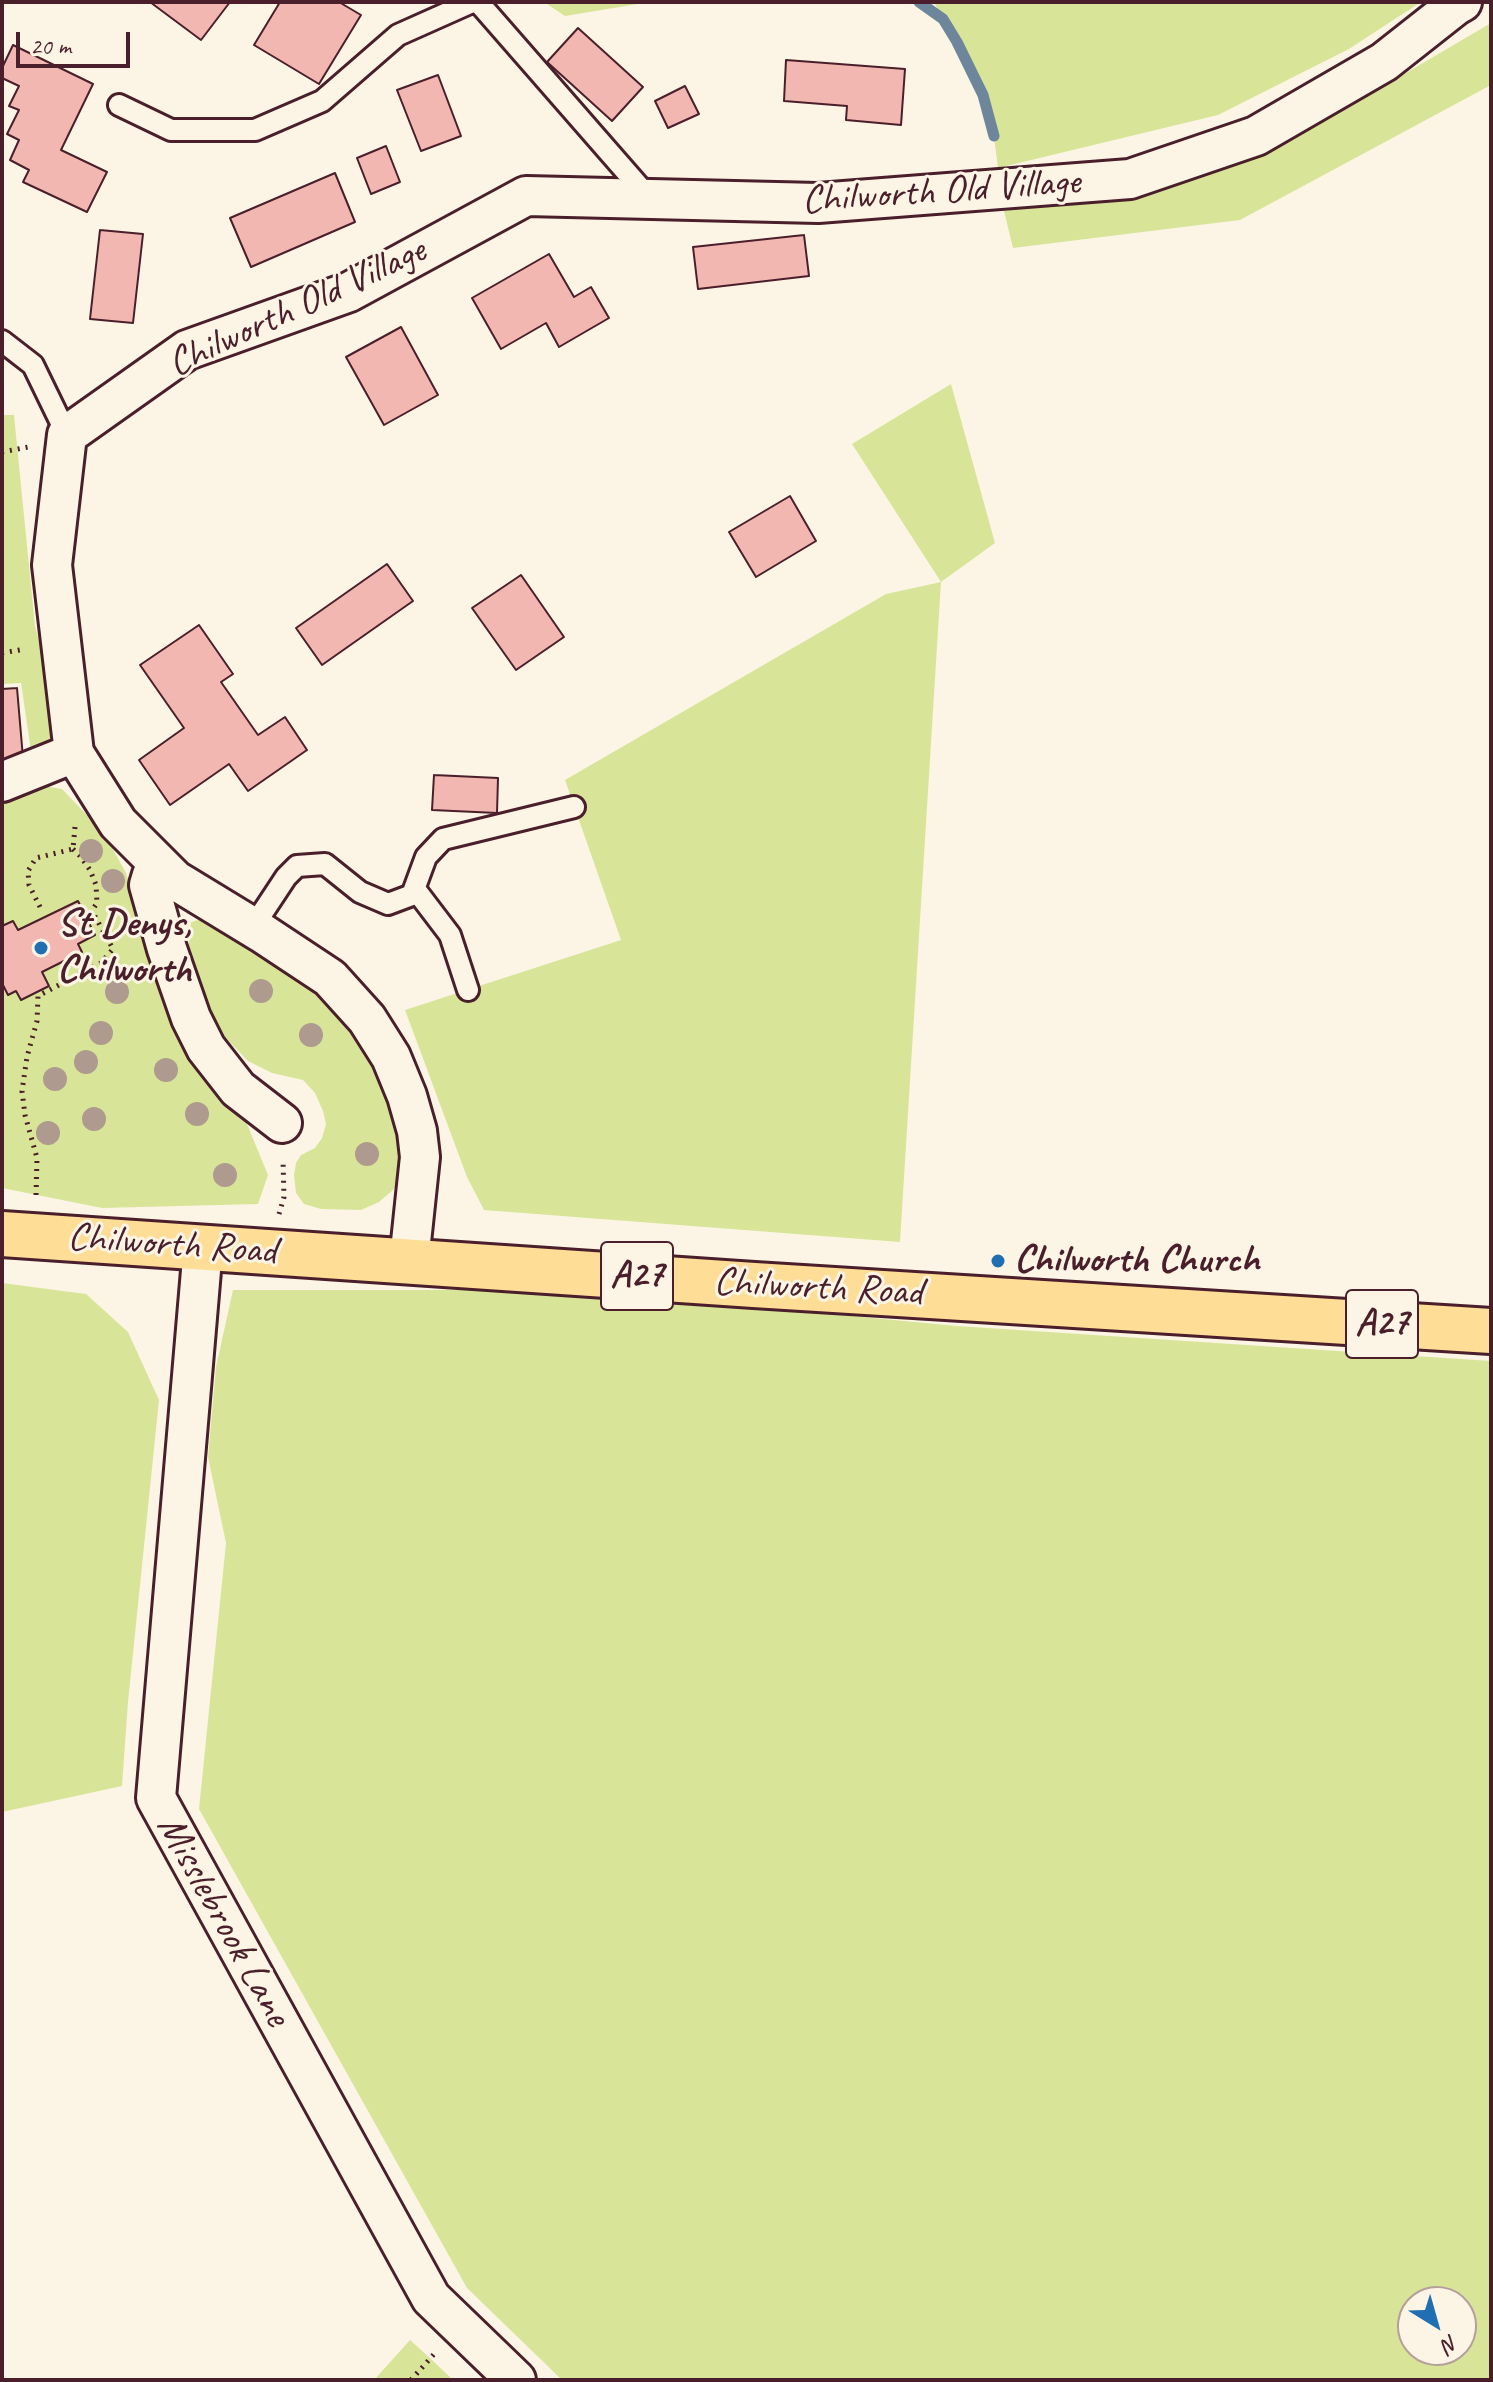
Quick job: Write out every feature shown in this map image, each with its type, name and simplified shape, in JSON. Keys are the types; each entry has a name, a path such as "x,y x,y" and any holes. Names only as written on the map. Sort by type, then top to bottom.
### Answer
{"main road":[{"name":"Chilworth Road","path":"15,1235 1491,1331"}],"street":[{"name":"Chilworth Old Village","path":"67,435 187,350 349,292 526,196 818,203 1130,179 1256,136 1384,62 1462,2"},
{"path":"67,435 52,565 74,753 118,823 175,880 330,978 367,1019 391,1057 417,1131 420,1157 409,1261"},
{"path":"2,782 74,753"},
{"path":"160,865 149,885 191,1018 206,1048 238,1089 282,1123"},
{"name":"Misslebrook Lane","path":"203,1247 156,1798 431,2298 516,2380"}],"lane":[{"path":"119,105 171,130 255,130 322,101 398,35 472,2"},
{"path":"478,2 650,199"},
{"path":"2,341 33,365 67,435"},
{"path":"253,927 286,877 297,866 325,864 360,892 388,904 412,895 426,857 443,839 574,807"},
{"path":"415,889 450,935 468,990"}],"path":[{"path":"75,819 73,849 90,870 96,885 97,903 87,918"},
{"path":"40,907 29,885 28,871 36,858 73,849"},
{"path":"15,1235 36,1195 37,1158 22,1091 37,1021 38,996 101,963 113,949 92,911"},
{"path":"267,1250 284,1197 282,1123"}],"green space":[{"path":"544,2 650,2 565,16"},
{"path":"934,2 1421,2 1349,49 1218,115 998,168 991,113"},
{"path":"1491,23 1491,85 1240,220 1013,248 1004,211 1171,180 1263,152 1302,134"},
{"path":"951,384 995,543 941,582 852,444"},
{"path":"2,415 14,415 35,626 53,692 60,739 32,758 21,683 2,684"},
{"path":"941,582 900,1242 484,1210 467,1177 405,1010 621,940 565,780 886,594"},
{"path":"44,786 62,789 104,833 126,873 132,892 242,1112 268,1175 258,1204 102,1208 2,1188 2,797"},
{"path":"205,918 303,974 346,1015 406,1116 401,1176 393,1190 379,1202 361,1210 321,1209 304,1204 296,1193 296,1163 322,1138 326,1124 323,1111 315,1093 303,1080 272,1073 248,1061 225,1037 203,1001 188,949 191,922"},
{"path":"2,1283 86,1294 128,1332 159,1400 122,1786 2,1812"},
{"path":"233,1290 575,1290 957,1326 1491,1361 1491,2380 562,2380 467,2288 199,1809 226,1543 208,1457 216,1367"},
{"path":"410,2340 431,2359 453,2380 374,2380"}],"building":[{"path":"150,2 230,2 201,40"},
{"path":"280,2 339,2 361,15 319,84 254,45"},
{"path":"578,28 643,87 612,121 547,62"},
{"path":"13,45 93,84 61,150 107,172 87,212 23,182 29,170 10,160 19,140 7,134 19,110 9,106 19,86 2,78 2,68"},
{"path":"786,60 905,69 901,125 846,120 847,106 784,101"},
{"path":"438,75 461,136 421,151 397,90"},
{"path":"685,86 699,114 668,128 655,101"},
{"path":"386,146 400,182 371,194 357,158"},
{"path":"335,173 355,222 251,267 230,218"},
{"path":"100,230 143,234 133,323 90,319"},
{"path":"804,235 809,276 698,289 693,247"},
{"path":"549,254 574,297 591,287 609,318 559,347 546,323 501,349 472,298"},
{"path":"401,327 438,395 384,425 346,357"},
{"path":"790,496 816,541 756,577 729,532"},
{"path":"387,564 413,601 322,665 296,628"},
{"path":"521,575 564,637 516,670 472,608"},
{"path":"199,625 233,674 221,682 258,735 285,717 307,750 248,791 229,764 170,805 139,760 184,728 140,665"},
{"path":"17,688 23,758 2,760 2,689"},
{"path":"434,775 498,778 497,813 432,810"},
{"name":"St Denys, Chilworth","path":"78,901 95,935 78,944 82,952 42,972 49,986 21,1000 16,991 8,995 2,983 2,926 13,921 18,930"}],"waterway":[{"path":"919,2 943,19 957,42 983,95 994,136"}],"place":[{"name":"St Denys, Chilworth","path":"41,948"},
{"name":"Chilworth Church","path":"998,1261"}]}
